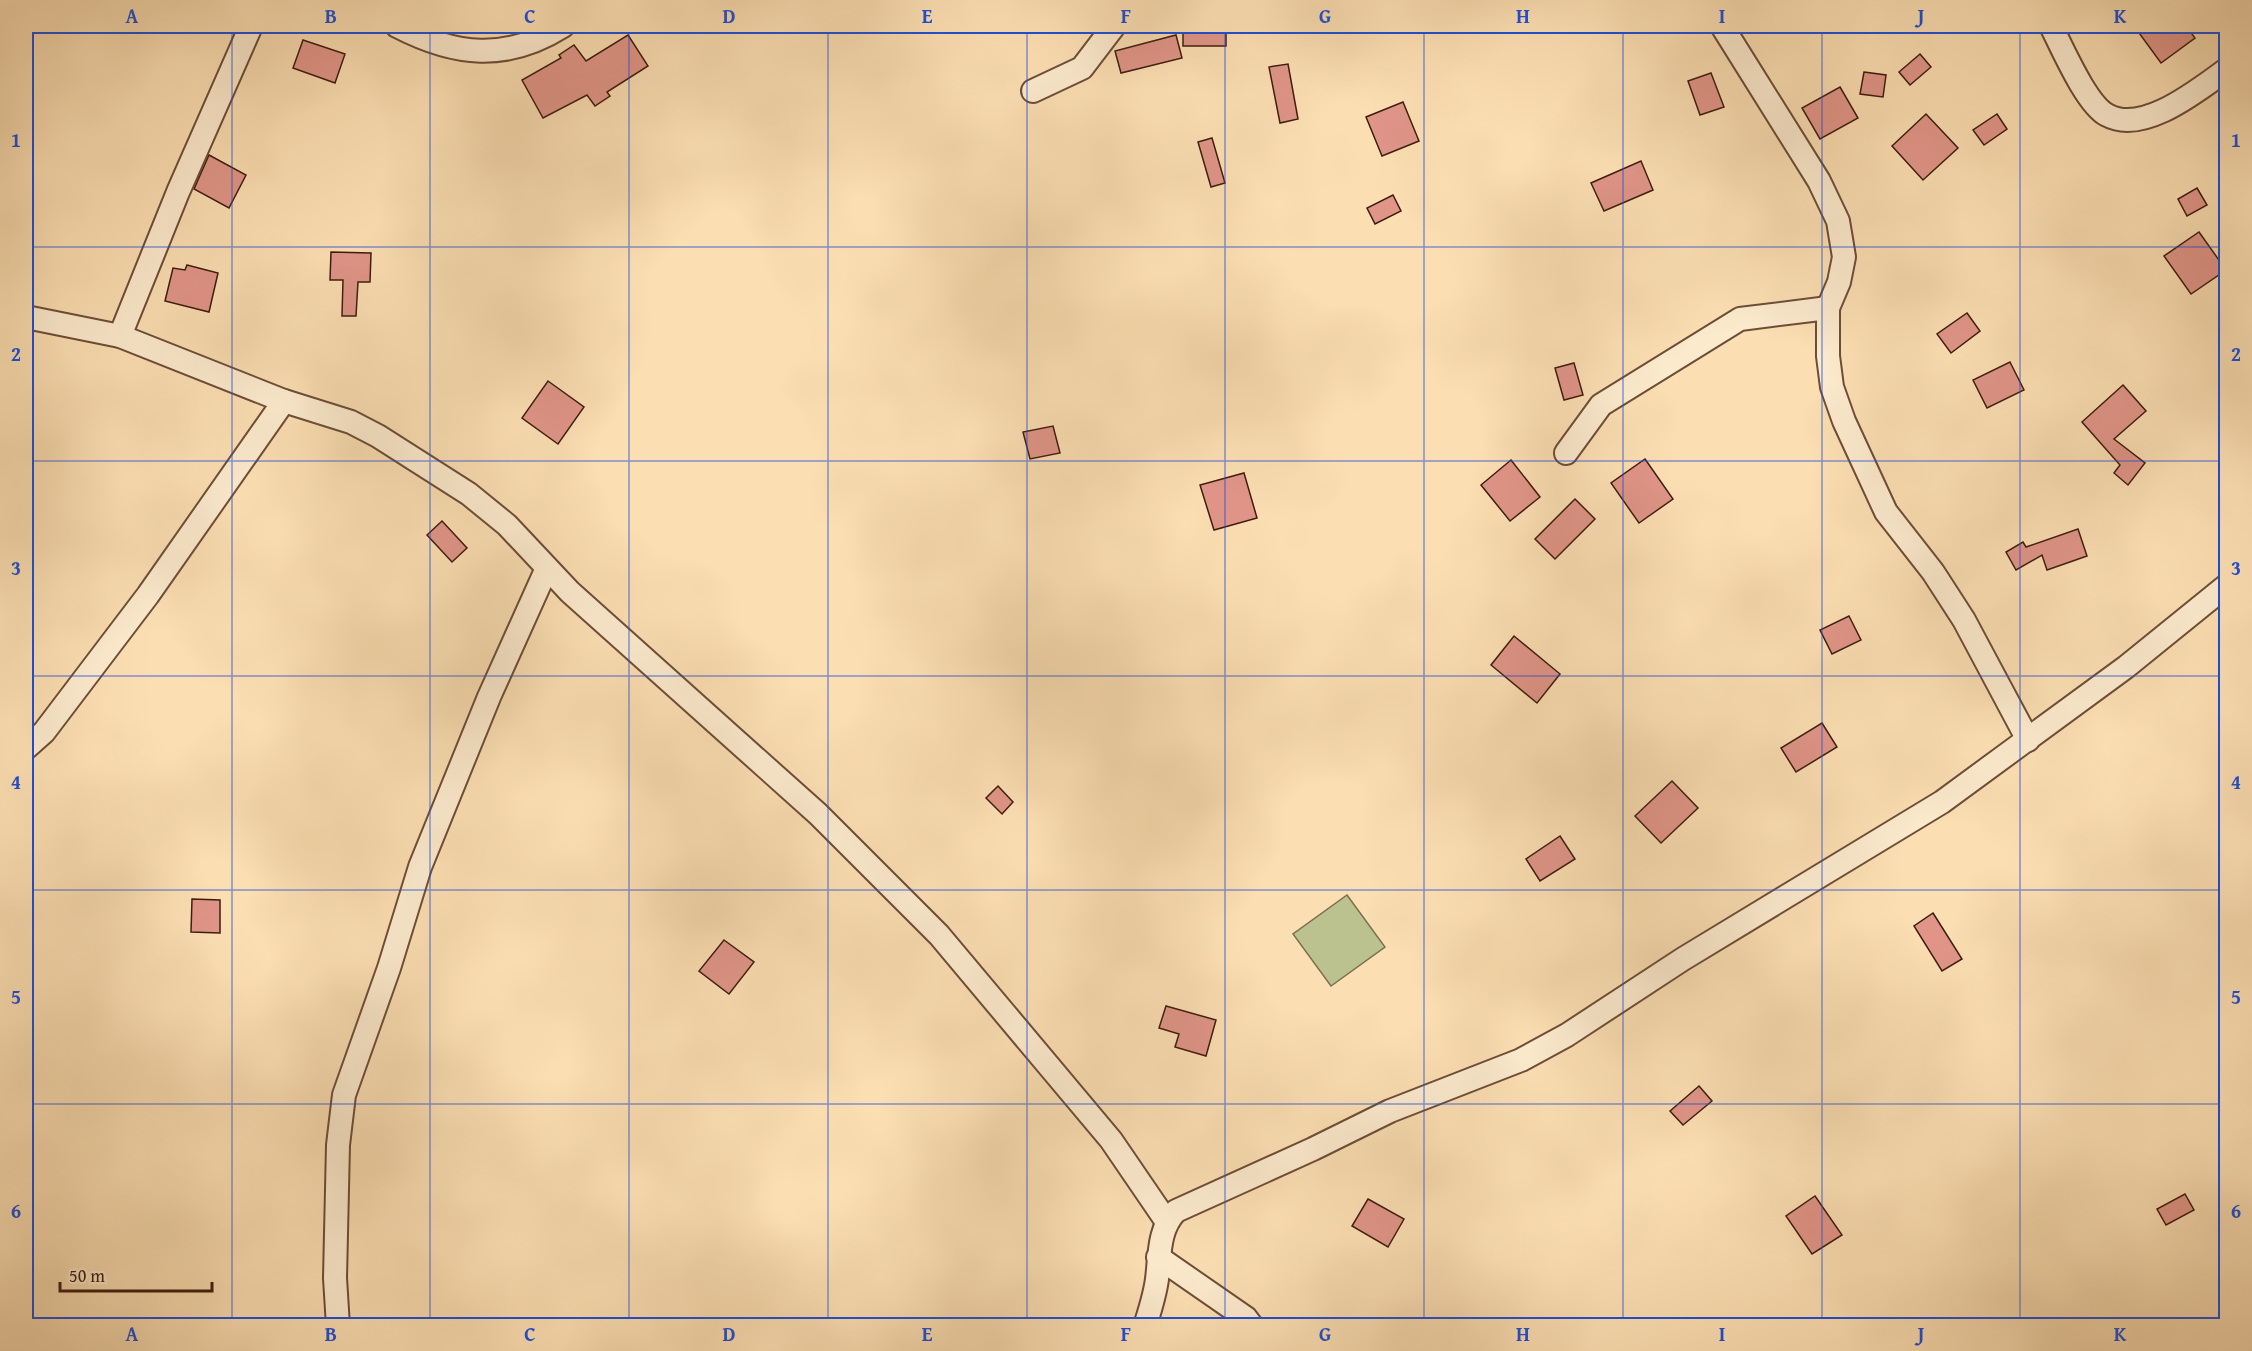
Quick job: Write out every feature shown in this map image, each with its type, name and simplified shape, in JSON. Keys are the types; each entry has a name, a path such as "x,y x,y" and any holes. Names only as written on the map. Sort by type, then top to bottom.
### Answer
{"street":[{"path":"120,336 183,182 251,26"},
{"path":"397,26 424,40 459,49 495,51 538,42 563,26"},
{"path":"1034,91 1082,68 1114,26"},
{"path":"1722,26 1819,181 1838,221 1844,257 1839,282 1828,308 1828,356 1832,387 1862,462 1886,512 1933,573 1964,620 2028,740"},
{"path":"2051,26 2086,94 2106,115 2132,122 2159,113 2197,91 2226,70"},
{"path":"1566,453 1601,405 1740,319 1828,308"},
{"path":"26,317 120,336 284,401 351,422 413,458 468,494 507,525 570,592 818,814 939,934 1111,1140 1167,1222"},
{"path":"26,748 44,732 148,595 284,401"},
{"path":"338,1326 335,1278 338,1145 344,1095 389,968 420,867 489,697 548,568"},
{"path":"1145,1326 1157,1278 1158,1257 1167,1222 1176,1211 1313,1149 1390,1111 1521,1060 1567,1035 1683,959 1942,802 2126,667 2226,586"},
{"path":"1158,1257 1246,1318 1252,1326"}],"green space":[{"path":"1347,895 1385,947 1331,986 1293,934"}],"building":[{"path":"1183,26 1226,26 1226,46 1183,46"},
{"path":"2134,26 2186,26 2195,38 2161,63"},
{"path":"628,35 648,66 607,92 610,96 595,106 587,95 543,118 522,80 561,58 559,55 574,45 586,61"},
{"path":"1176,35 1182,58 1121,73 1115,51"},
{"path":"303,40 345,54 335,83 293,68"},
{"path":"1920,54 1931,67 1910,85 1899,72"},
{"path":"1288,64 1298,119 1280,123 1269,67"},
{"path":"1864,72 1886,75 1883,97 1860,94"},
{"path":"1711,73 1724,107 1700,115 1688,81"},
{"path":"1840,87 1858,118 1820,139 1802,108"},
{"path":"1403,102 1419,141 1382,156 1366,117"},
{"path":"1926,114 1958,148 1923,180 1892,146"},
{"path":"1997,114 2007,129 1984,145 1973,130"},
{"path":"1212,138 1225,183 1211,187 1198,142"},
{"path":"209,155 246,175 229,208 194,189"},
{"path":"1641,161 1653,190 1604,211 1591,183"},
{"path":"2197,188 2207,205 2187,216 2178,199"},
{"path":"1393,195 1401,211 1375,224 1367,208"},
{"path":"2199,232 2226,270 2191,294 2164,256"},
{"path":"331,252 371,253 370,282 358,282 356,316 342,316 343,280 330,280"},
{"path":"187,265 218,273 209,312 165,301 173,268 185,270"},
{"path":"1967,313 1980,331 1951,353 1937,334"},
{"path":"2010,362 2024,390 1987,408 1973,380"},
{"path":"1574,363 1583,395 1564,400 1555,368"},
{"path":"548,381 584,407 558,444 522,418"},
{"path":"2123,385 2146,411 2114,439 2145,463 2128,485 2114,473 2120,465 2082,422"},
{"path":"1053,426 1060,453 1030,459 1023,432"},
{"path":"1645,459 1673,499 1639,523 1611,483"},
{"path":"1511,460 1540,497 1510,521 1481,485"},
{"path":"1244,473 1257,518 1214,530 1200,485"},
{"path":"1575,499 1595,519 1555,559 1535,539"},
{"path":"442,521 467,548 452,562 427,535"},
{"path":"2078,529 2087,556 2047,570 2042,555 2016,570 2006,552 2023,542 2026,547"},
{"path":"1849,616 1861,640 1832,654 1820,630"},
{"path":"1514,636 1560,674 1537,703 1491,665"},
{"path":"1822,723 1837,747 1796,772 1781,748"},
{"path":"1672,781 1698,808 1661,843 1635,816"},
{"path":"998,786 1013,802 1002,814 986,798"},
{"path":"1560,836 1575,859 1540,881 1526,859"},
{"path":"192,899 220,900 220,933 191,932"},
{"path":"1933,913 1962,959 1942,971 1914,926"},
{"path":"724,940 754,962 729,994 699,971"},
{"path":"1166,1006 1216,1020 1206,1056 1175,1047 1179,1034 1159,1028"},
{"path":"1699,1086 1712,1101 1683,1125 1670,1111"},
{"path":"2185,1194 2194,1210 2166,1225 2157,1209"},
{"path":"1815,1196 1842,1235 1812,1254 1786,1216"},
{"path":"1368,1199 1404,1219 1388,1247 1352,1226"}]}
